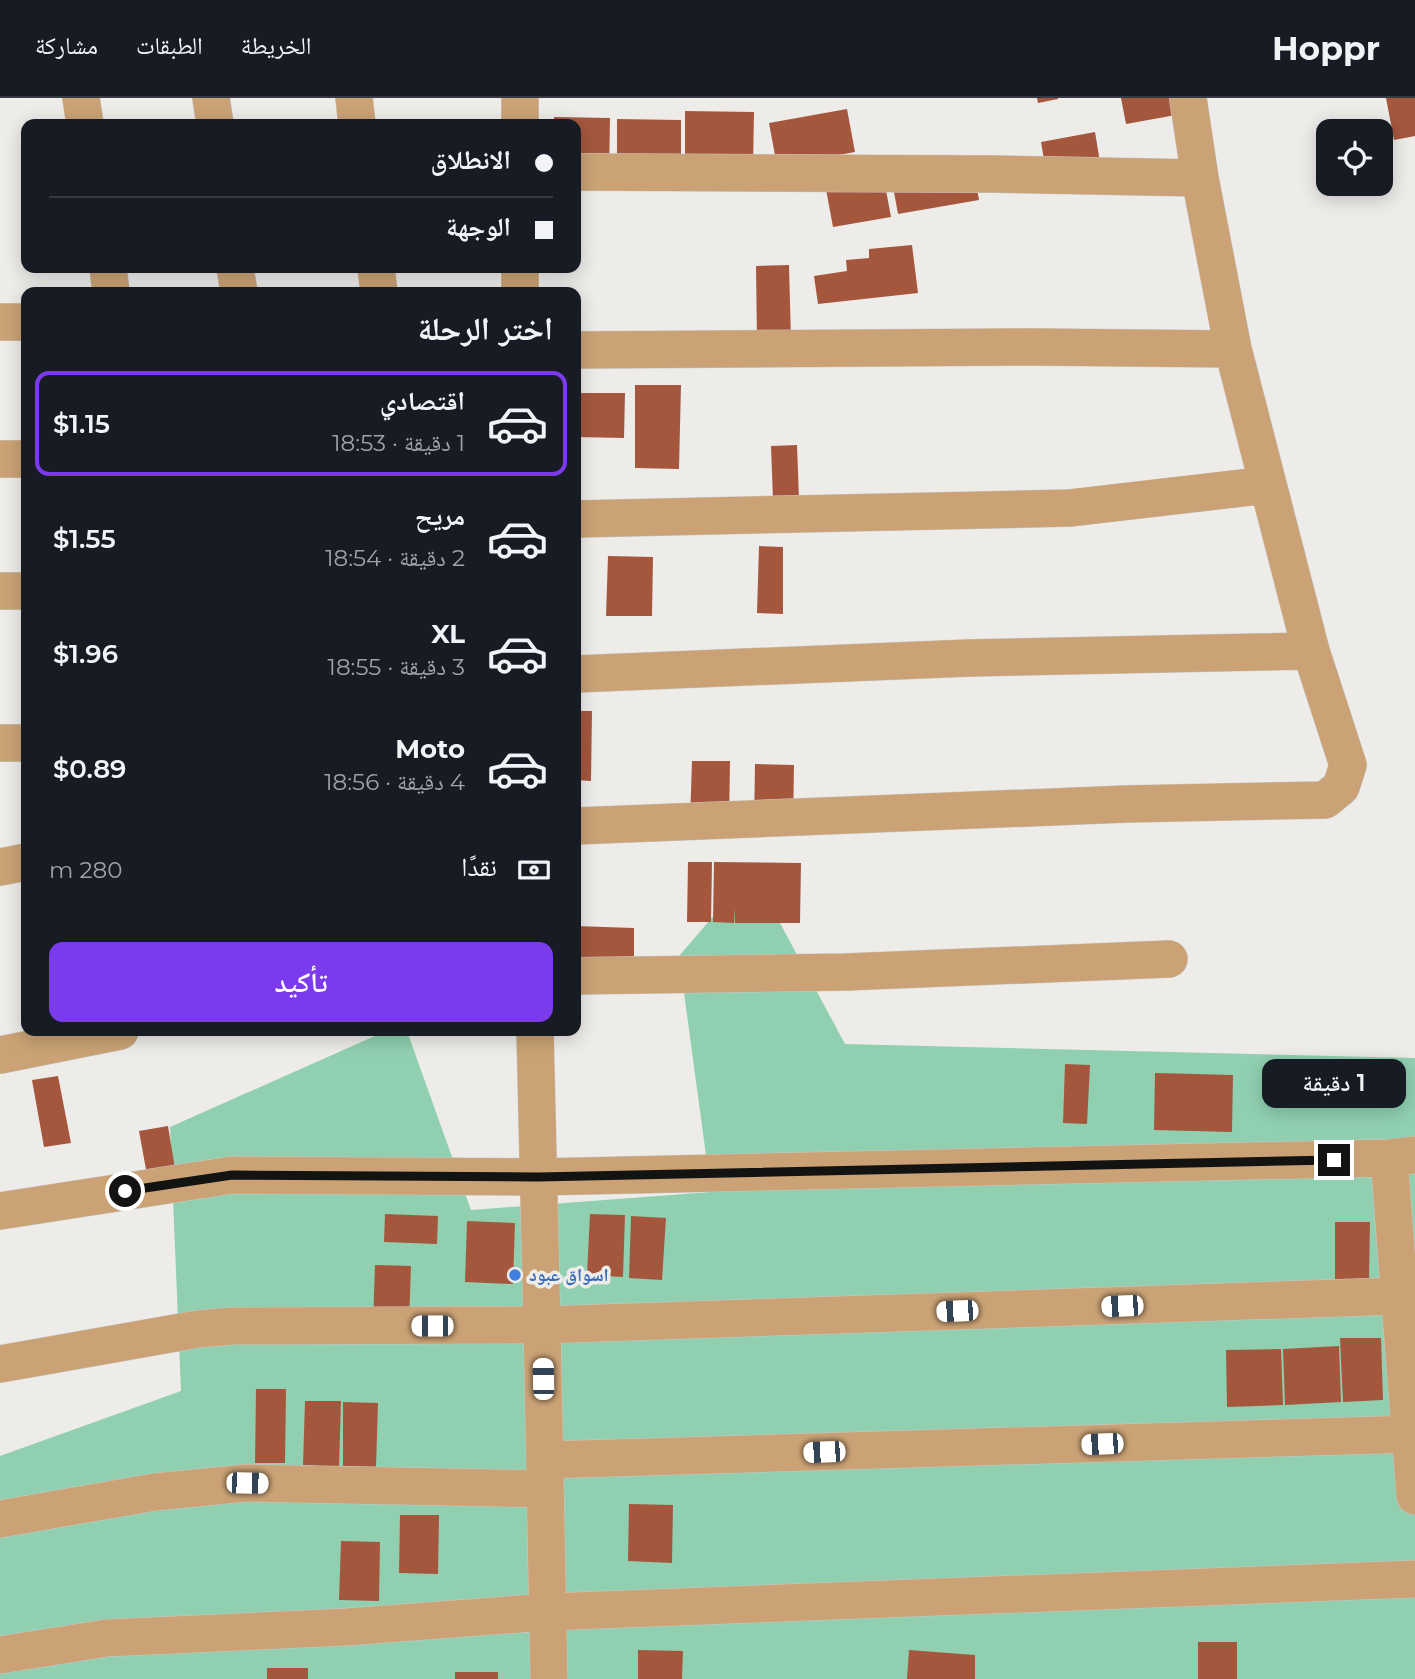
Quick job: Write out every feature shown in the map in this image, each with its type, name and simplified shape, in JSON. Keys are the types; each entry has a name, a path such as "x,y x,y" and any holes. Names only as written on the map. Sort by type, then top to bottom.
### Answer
{"street":[{"path":"81,98 84,119"},
{"path":"211,98 214,119"},
{"path":"354,98 356,119"},
{"path":"520,98 520,119"},
{"path":"581,826 1126,804 1325,800 1341,787 1348,765 1311,651 1233,349 1200,178 1188,98"},
{"path":"581,172 1200,178"},
{"path":"0,322 21,322"},
{"path":"581,350 1034,347 1233,349"},
{"path":"0,459 21,459"},
{"path":"581,519 1070,508 1268,485"},
{"path":"0,591 21,591"},
{"path":"581,674 969,658 1311,651"},
{"path":"0,743 21,743"},
{"path":"0,867 21,863"},
{"path":"581,976 846,972 1170,959"},
{"path":"0,1055 95,1036"},
{"path":"535,1036 549,1679"},
{"path":"0,1211 232,1175 538,1177 1402,1157 1415,1496"},
{"path":"0,1364 198,1329 233,1326 542,1325 1407,1295"},
{"path":"0,1518 155,1492 247,1483 545,1475 1412,1434"},
{"path":"0,1656 107,1638 347,1627 547,1612 1415,1579"}],"green space":[{"path":"752,871 845,1044 1415,1058 1415,1679 0,1679 0,1456 181,1391 170,1127 375,1036 409,1036 471,1210 711,1192 679,956"}],"building":[{"path":"1037,98 1058,98 1058,99 1038,103"},
{"path":"1121,98 1172,98 1176,115 1126,124"},
{"path":"1386,98 1415,98 1415,136 1394,140 1393,119 1390,119"},
{"path":"847,109 855,152 777,166 769,123"},
{"path":"685,111 754,112 753,170 685,169"},
{"path":"610,118 609,176 581,175 581,119 554,119"},
{"path":"617,119 681,120 681,175 617,173"},
{"path":"1095,132 1102,174 1048,183 1041,142"},
{"path":"971,156 979,200 898,214 890,170"},
{"path":"883,174 891,217 833,227 825,184"},
{"path":"912,245 918,293 818,304 814,276 847,271 846,260 869,258 869,249"},
{"path":"789,265 791,341 757,342 756,266"},
{"path":"635,385 681,385 679,469 635,468"},
{"path":"581,393 625,393 624,438 581,437"},
{"path":"797,445 799,499 773,500 771,446"},
{"path":"759,546 783,547 783,614 757,613"},
{"path":"608,556 653,557 652,616 606,616"},
{"path":"581,711 592,711 591,781 581,780"},
{"path":"692,761 730,761 729,824 690,822"},
{"path":"755,764 794,765 793,826 754,826"},
{"path":"688,862 712,862 711,922 687,922"},
{"path":"714,862 801,863 800,923 735,923 735,908 734,923 713,922"},
{"path":"581,926 634,928 634,959 581,957"},
{"path":"1065,1064 1090,1065 1087,1124 1063,1123"},
{"path":"1155,1073 1233,1075 1232,1132 1154,1130"},
{"path":"58,1076 71,1143 44,1147 32,1080"},
{"path":"168,1126 177,1181 149,1186 139,1131"},
{"path":"385,1214 438,1216 437,1244 384,1242"},
{"path":"590,1214 625,1215 623,1277 587,1275"},
{"path":"631,1216 666,1218 662,1280 629,1278"},
{"path":"467,1221 515,1223 513,1284 465,1282"},
{"path":"1335,1222 1370,1222 1369,1280 1335,1280"},
{"path":"375,1265 411,1266 409,1324 373,1323"},
{"path":"1340,1338 1381,1338 1383,1400 1343,1402"},
{"path":"1339,1346 1341,1402 1285,1405 1283,1349"},
{"path":"1281,1349 1283,1405 1227,1407 1226,1350"},
{"path":"256,1389 286,1389 285,1463 255,1463"},
{"path":"305,1401 341,1401 339,1467 303,1465"},
{"path":"343,1402 378,1403 376,1467 343,1466"},
{"path":"629,1504 673,1505 672,1563 628,1561"},
{"path":"400,1515 439,1515 438,1574 399,1573"},
{"path":"341,1541 380,1542 379,1601 339,1600"},
{"path":"1198,1642 1237,1642 1237,1679 1198,1679"},
{"path":"638,1650 683,1651 682,1679 638,1679"},
{"path":"909,1650 975,1655 975,1679 907,1679"},
{"path":"267,1668 308,1668 308,1679 267,1679"},
{"path":"455,1672 498,1672 498,1679 455,1679"}],"place":[{"name":"اسواق عبود","path":"515,1275"}],"route":[{"path":"125,1191 232,1175 266,1174 538,1177 1334,1160"}]}
